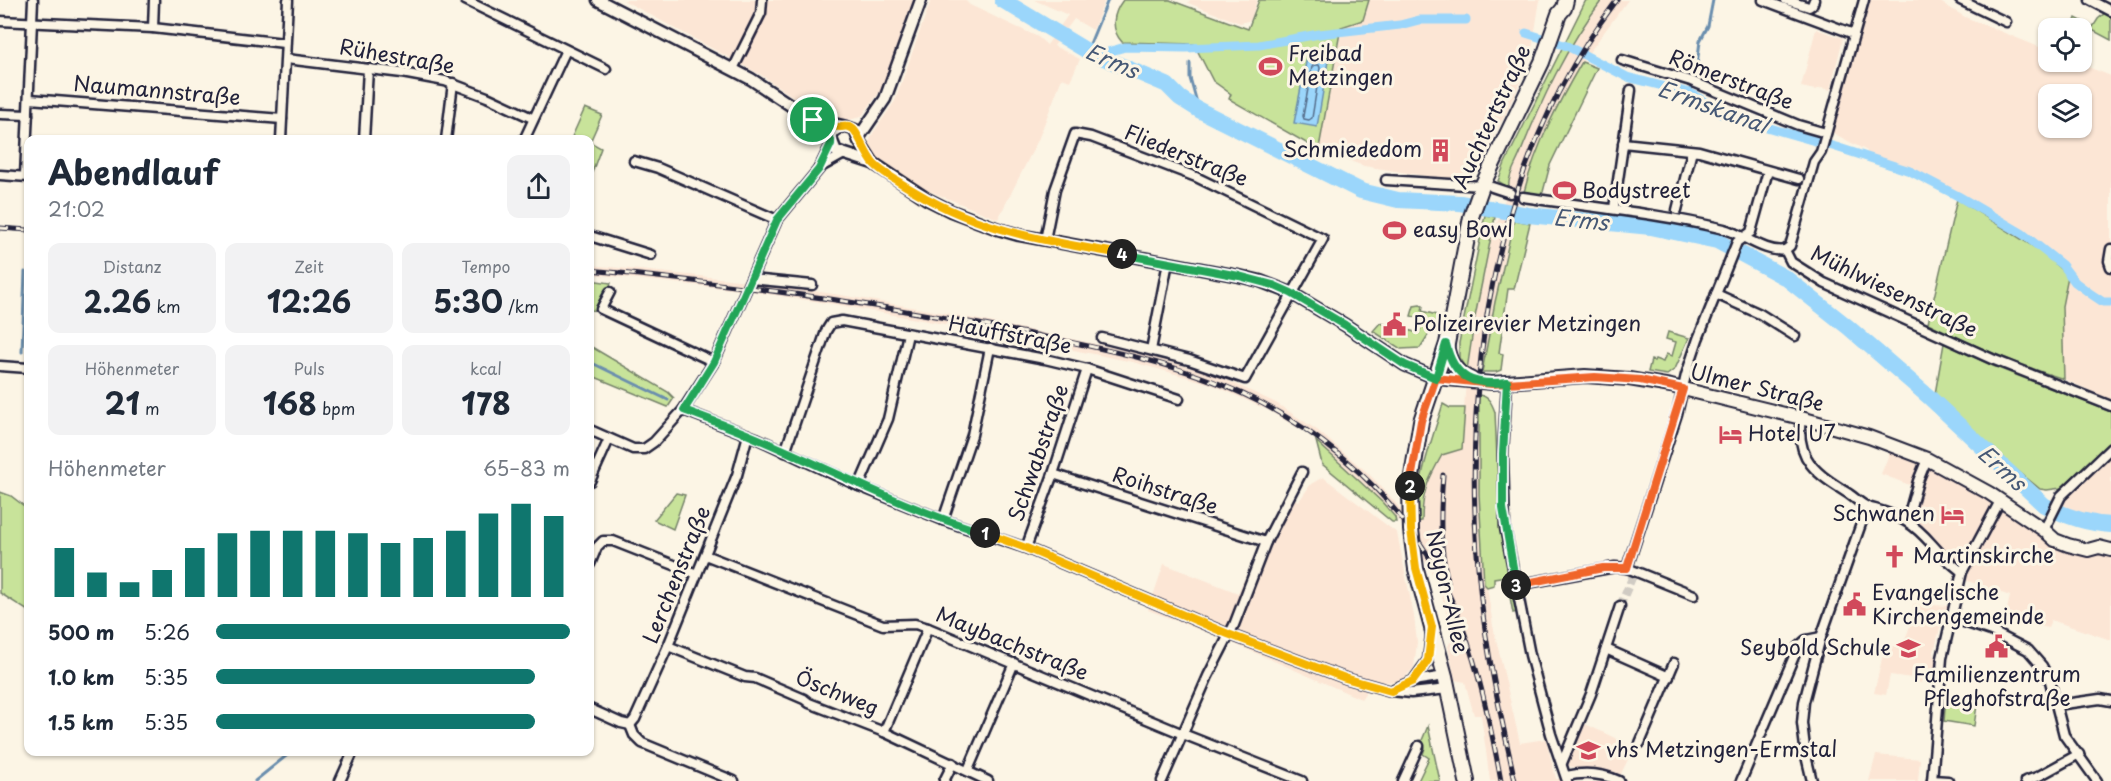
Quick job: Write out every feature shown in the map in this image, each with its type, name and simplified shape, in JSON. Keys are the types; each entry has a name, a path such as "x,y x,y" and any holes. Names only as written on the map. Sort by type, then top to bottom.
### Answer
{"main road":[{"name":"Auchtertstraße","path":"1436,378 1446,344 1471,217 1546,52 1558,7 1564,8 1566,0"},
{"path":"1446,344 1455,369 1460,374 1482,383"},
{"name":"Ulmer Straße","path":"1436,378 1482,383 1585,376 1640,380 1801,418 1869,437 1927,459 1967,480 2044,530 2091,542 2105,549"},
{"name":"Noyon-Allee","path":"1436,378 1421,421 1410,488 1411,530 1416,568 1446,683 1467,781"}],"street":[{"path":"28,135 33,0"},
{"path":"153,28 154,0"},
{"path":"281,135 286,58 284,43 288,0"},
{"path":"465,0 606,69"},
{"path":"598,0 751,79 813,120 844,127"},
{"path":"733,69 761,13 762,0"},
{"path":"819,169 856,149 859,139 885,99 921,0"},
{"path":"1763,0 1854,34"},
{"path":"1786,0 1809,7 1814,0"},
{"path":"1785,250 1790,246 1814,162 1825,138 1864,0"},
{"path":"1962,0 2006,21"},
{"path":"2090,0 2111,11"},
{"path":"0,21 153,28 284,43"},
{"path":"526,135 566,50"},
{"name":"Rühestraße","path":"286,58 453,83 532,118"},
{"name":"Römerstraße","path":"1622,60 1694,82 1825,138"},
{"path":"364,135 368,69"},
{"path":"447,135 453,83"},
{"path":"1614,208 1630,90"},
{"name":"Naumannstraße","path":"30,99 282,119"},
{"path":"0,114 28,115"},
{"path":"594,432 633,449 648,447 684,410 714,362 777,220 819,169 833,132 876,114"},
{"name":"Ulmer Straße","path":"813,120 836,151 873,163 927,199 951,211 998,229 1045,240 1254,279 1291,293 1405,365 1436,378"},
{"name":"Ulmer Straße","path":"844,127 855,130 873,163"},
{"name":"Fliederstraße","path":"1045,240 1056,190 1075,134 1091,137 1196,177 1323,239 1291,293"},
{"path":"1623,143 1723,157 1799,179"},
{"path":"1677,210 1692,151"},
{"path":"634,161 658,168 777,220"},
{"path":"1627,568 1692,357 1731,255 1740,241 1752,232 1768,171"},
{"path":"0,175 24,176"},
{"path":"1386,180 1510,193"},
{"name":"Mühlwiesenstraße","path":"1523,197 1675,218 1728,230 1740,241 1777,251 1785,250 1791,262 1832,286 1992,359 2111,406"},
{"path":"594,237 651,255"},
{"path":"2111,249 2109,261 2111,267"},
{"path":"1151,350 1168,262"},
{"path":"751,279 812,285"},
{"path":"610,292 601,309 714,362"},
{"path":"1102,338 1189,360 1245,380 1291,293"},
{"path":"1716,294 1752,310 1795,336"},
{"name":"Hauffstraße","path":"785,452 826,331 831,323 842,321 990,348 1086,369 1179,399"},
{"path":"859,486 888,418 908,334"},
{"path":"943,520 972,435 990,348"},
{"path":"0,366 24,368"},
{"name":"Schwabstraße","path":"1026,548 1053,474 1086,369"},
{"path":"1507,382 1503,508 1516,585 1544,710 1567,778 1578,773 1602,774 1619,781"},
{"path":"684,410 748,435 859,486 943,520 1026,548 1228,634 1345,678 1391,691 1411,693 1446,683"},
{"path":"1801,418 1800,435 1803,451 1812,467 1834,486 1867,507 1881,510 1906,521 1923,534 1962,572"},
{"name":"Lerchenstraße","path":"630,724 635,719 668,646 737,475 748,435"},
{"path":"594,472 609,439"},
{"path":"2044,530 2057,502 2067,489 2111,448"},
{"path":"1906,521 1927,459"},
{"path":"1162,781 1234,624 1266,542 1302,472"},
{"name":"Roihstraße","path":"1053,474 1266,542"},
{"path":"1948,781 1932,781 1942,658 1962,572 2000,501"},
{"path":"1812,781 1802,723 1808,683 1821,637 1867,507"},
{"path":"594,546 603,541 613,541 697,574"},
{"name":"Maybachstraße","path":"705,555 883,625 915,624 928,628 1302,781"},
{"path":"1516,585 1603,568 1627,568 1694,595"},
{"path":"1562,763 1588,703 1620,606"},
{"path":"1952,618 2026,648 2042,666 2050,681 2064,735 2097,781"},
{"path":"1413,681 1428,660 1432,627"},
{"path":"884,732 928,628"},
{"path":"1744,780 1798,647 1806,640 1821,637"},
{"name":"Öschweg","path":"668,646 745,677 755,678 809,703 884,732 988,781"},
{"path":"1606,649 1669,678"},
{"path":"968,770 1014,663"},
{"path":"1640,743 1674,663"},
{"path":"1391,691 1413,681 1446,683"},
{"path":"2057,705 2100,699 2111,701"},
{"path":"594,711 621,723 630,724 634,735 642,743 734,781"},
{"path":"1403,781 1419,746"},
{"path":"2025,781 2079,754"},
{"path":"340,781 351,756"},
{"path":"944,781 953,763"}],"shaded area":[{"path":"623,0 915,0 882,89 861,117 844,121 825,118 761,75"},
{"path":"931,0 965,0 970,5 1038,37 1047,45 1068,15 1034,0 1105,0 1093,30 1074,19 1054,46 1080,59 1070,81 1062,78 1038,140 998,219 922,188 883,163 869,148 873,133 895,101"},
{"path":"1190,0 1257,0 1251,20 1240,23 1188,3"},
{"path":"1340,0 1540,0 1531,55 1503,119 1469,183 1364,166 1319,148 1341,28"},
{"path":"1602,0 1628,0 1582,62 1558,103 1537,151 1525,188 1522,190 1510,229 1495,302 1482,372 1479,409 1479,494 1484,584 1487,587 1493,626 1520,743 1546,739 1556,779 1575,777 1576,781 1490,781 1481,715 1474,715 1465,682 1455,680 1448,646 1453,637 1441,593 1430,569 1402,524 1382,502 1310,435 1270,411 1211,384 1133,362 839,305 749,291 594,274 594,265 748,281 840,295 946,313 1134,352 1214,374 1276,403 1317,430 1368,473 1417,529 1417,522 1422,521 1422,498 1428,480 1442,455 1462,449 1465,393 1475,317 1494,225 1497,224 1508,183 1531,126 1563,57"},
{"path":"1869,0 1937,0 1965,17 2038,47 2038,72 2092,72 2092,69 2111,76 2111,400 2064,379 2062,306 2069,271 1996,213 1915,171 1898,166 1896,171 1873,163 1874,159 1866,156 1867,151 1831,132"},
{"path":"1816,29 1843,38 1830,90 1801,87"},
{"path":"1890,452 1955,480 2058,543 2111,553 2111,640 2051,620 2048,628 2005,618 2010,596 1968,581 1902,521 1912,486 1881,474"},
{"path":"2111,452 2111,519 2078,513 2061,504 2067,494"},
{"path":"1323,477 1397,533 1414,616 1417,642 1414,668 1402,680 1374,681 1361,699 1219,637 1148,610 1164,564 1238,593 1285,495 1299,501 1311,484"},
{"name":"Seybold Schule","path":"1913,604 1950,606 1949,622 1940,628 1934,652 1936,661 1933,680 1922,679 1921,683 1912,681 1912,678 1890,675 1886,695 1874,693 1884,650 1883,643 1903,646 1912,620"},
{"path":"1581,722 1634,747 1619,778 1568,766 1567,761"},
{"path":"1876,755 1920,759 1918,781 1869,781"}],"green space":[{"name":"Freibad Metzingen","path":"1123,0 1170,0 1248,29 1259,0 1369,0 1363,20 1341,27 1319,148 1315,148 1229,99 1231,94 1213,81 1194,44 1122,42 1116,32 1114,21"},
{"path":"1586,0 1602,0 1577,36 1556,74 1512,171 1509,188 1498,181 1505,163"},
{"path":"2105,13 2111,16 2111,40 2092,30 2098,19"},
{"path":"1582,62 1597,68 1550,165 1543,192 1537,195 1524,192 1548,125"},
{"path":"585,108 602,115 593,135 573,135"},
{"path":"594,144 601,148 594,167"},
{"path":"1957,199 2042,252 2068,276 2062,306 2064,379 1995,354 1928,323"},
{"path":"1485,215 1495,217 1467,370 1459,358 1459,343"},
{"path":"1514,220 1530,223 1514,289 1508,289 1499,353 1503,354 1501,370 1482,372 1495,302"},
{"path":"594,281 611,283 600,311 594,310"},
{"path":"1414,306 1423,306 1422,311 1440,316 1420,348 1401,349 1373,331 1380,323 1419,333 1423,319 1411,316"},
{"path":"1668,332 1689,338 1675,369 1667,375 1648,372 1651,360 1663,362 1666,354 1672,356 1676,342 1666,339"},
{"path":"1944,343 1993,366 2111,412 2111,442 2061,488 2040,489 2007,462 1935,394"},
{"path":"594,348 668,392 674,398 668,407 594,377"},
{"path":"1479,395 1488,399 1495,412 1500,529 1517,612 1513,613 1506,576 1494,578 1494,585 1487,587 1484,584 1479,494"},
{"path":"1443,404 1450,408 1465,408 1462,449 1442,455 1427,486 1422,521 1417,522 1422,477"},
{"path":"1316,441 1382,502 1395,517 1396,522 1392,522 1322,464"},
{"path":"0,492 11,496 24,506 24,608 0,593"},
{"path":"676,493 685,495 673,529 654,520"},
{"path":"1946,698 1977,705 1974,726 1944,721"},
{"path":"1428,726 1440,781 1418,781 1429,758 1423,754 1425,748 1420,745"}],"water":[{"path":"1307,57 1328,61 1317,127 1294,123"}],"waterway":[{"name":"Erms","path":"1002,0 1087,51 1167,85 1180,98 1199,110 1361,191 1398,200 1460,203 1528,215 1651,227 1717,241 1786,278 1848,327 1929,397 2044,505 2076,519 2111,525"},
{"path":"1087,51 1108,0"},
{"path":"1690,93 1696,73 1700,41 1708,26 1713,0"},
{"name":"Ermskanal","path":"1098,55 1125,47 1186,48 1259,45 1319,34 1400,25 1419,20 1466,20"},
{"name":"Ermskanal","path":"1526,33 1567,46 1627,77 1690,93 1721,114 1910,171 2023,234 2062,265 2075,282 2103,302 2111,302"},
{"path":"1190,63 1190,78 1199,110"},
{"path":"22,352 24,299"},
{"path":"594,364 668,400"},
{"path":"255,781 286,756"}],"tunnel":[{"path":"1620,606 1635,571"}],"railway":[{"path":"1515,781 1491,668 1481,599 1475,521 1475,442 1480,363 1492,285 1511,209 1538,136 1573,66 1617,0"},
{"path":"0,228 24,230"},
{"path":"594,270 808,296 1026,333 1109,350 1191,373 1269,407 1320,439 1343,458 1386,499 1422,546 1452,600 1463,629 1482,689 1501,781"},
{"path":"1443,475 1441,529 1448,582"}],"place":[{"name":"Freibad Metzingen","path":"1270,66"},
{"name":"Schmiededom","path":"1440,150"},
{"name":"Bodystreet","path":"1564,191"},
{"name":"easy Bowl","path":"1395,230"},
{"name":"Polizeirevier Metzingen","path":"1395,324"},
{"name":"Hotel U7","path":"1730,434"},
{"name":"Schwanen","path":"1953,514"},
{"name":"Martinskirche","path":"1895,556"},
{"name":"Evangelische Kirchengemeinde","path":"1854,605"},
{"name":"Familienzentrum Pfleghofstraße","path":"1997,647"},
{"name":"Seybold Schule","path":"1909,648"},
{"name":"vhs Metzingen-Ermstal","path":"1588,750"}],"route":[{"path":"813,120 831,140 831,144 819,169 777,220 714,362 684,410 756,438 849,481 943,520 1026,548 1228,634 1345,678 1391,691 1413,681 1428,660 1432,627 1416,568 1411,530 1410,488 1421,421 1436,378 1454,381 1492,384 1575,377 1640,380 1683,389 1676,419 1627,568 1603,568 1516,585 1503,508 1503,454 1507,382 1482,383 1460,374 1453,366 1446,344 1436,378 1405,365 1345,325 1273,285 1254,279 998,229 927,199 877,166 852,128 813,120"}]}
